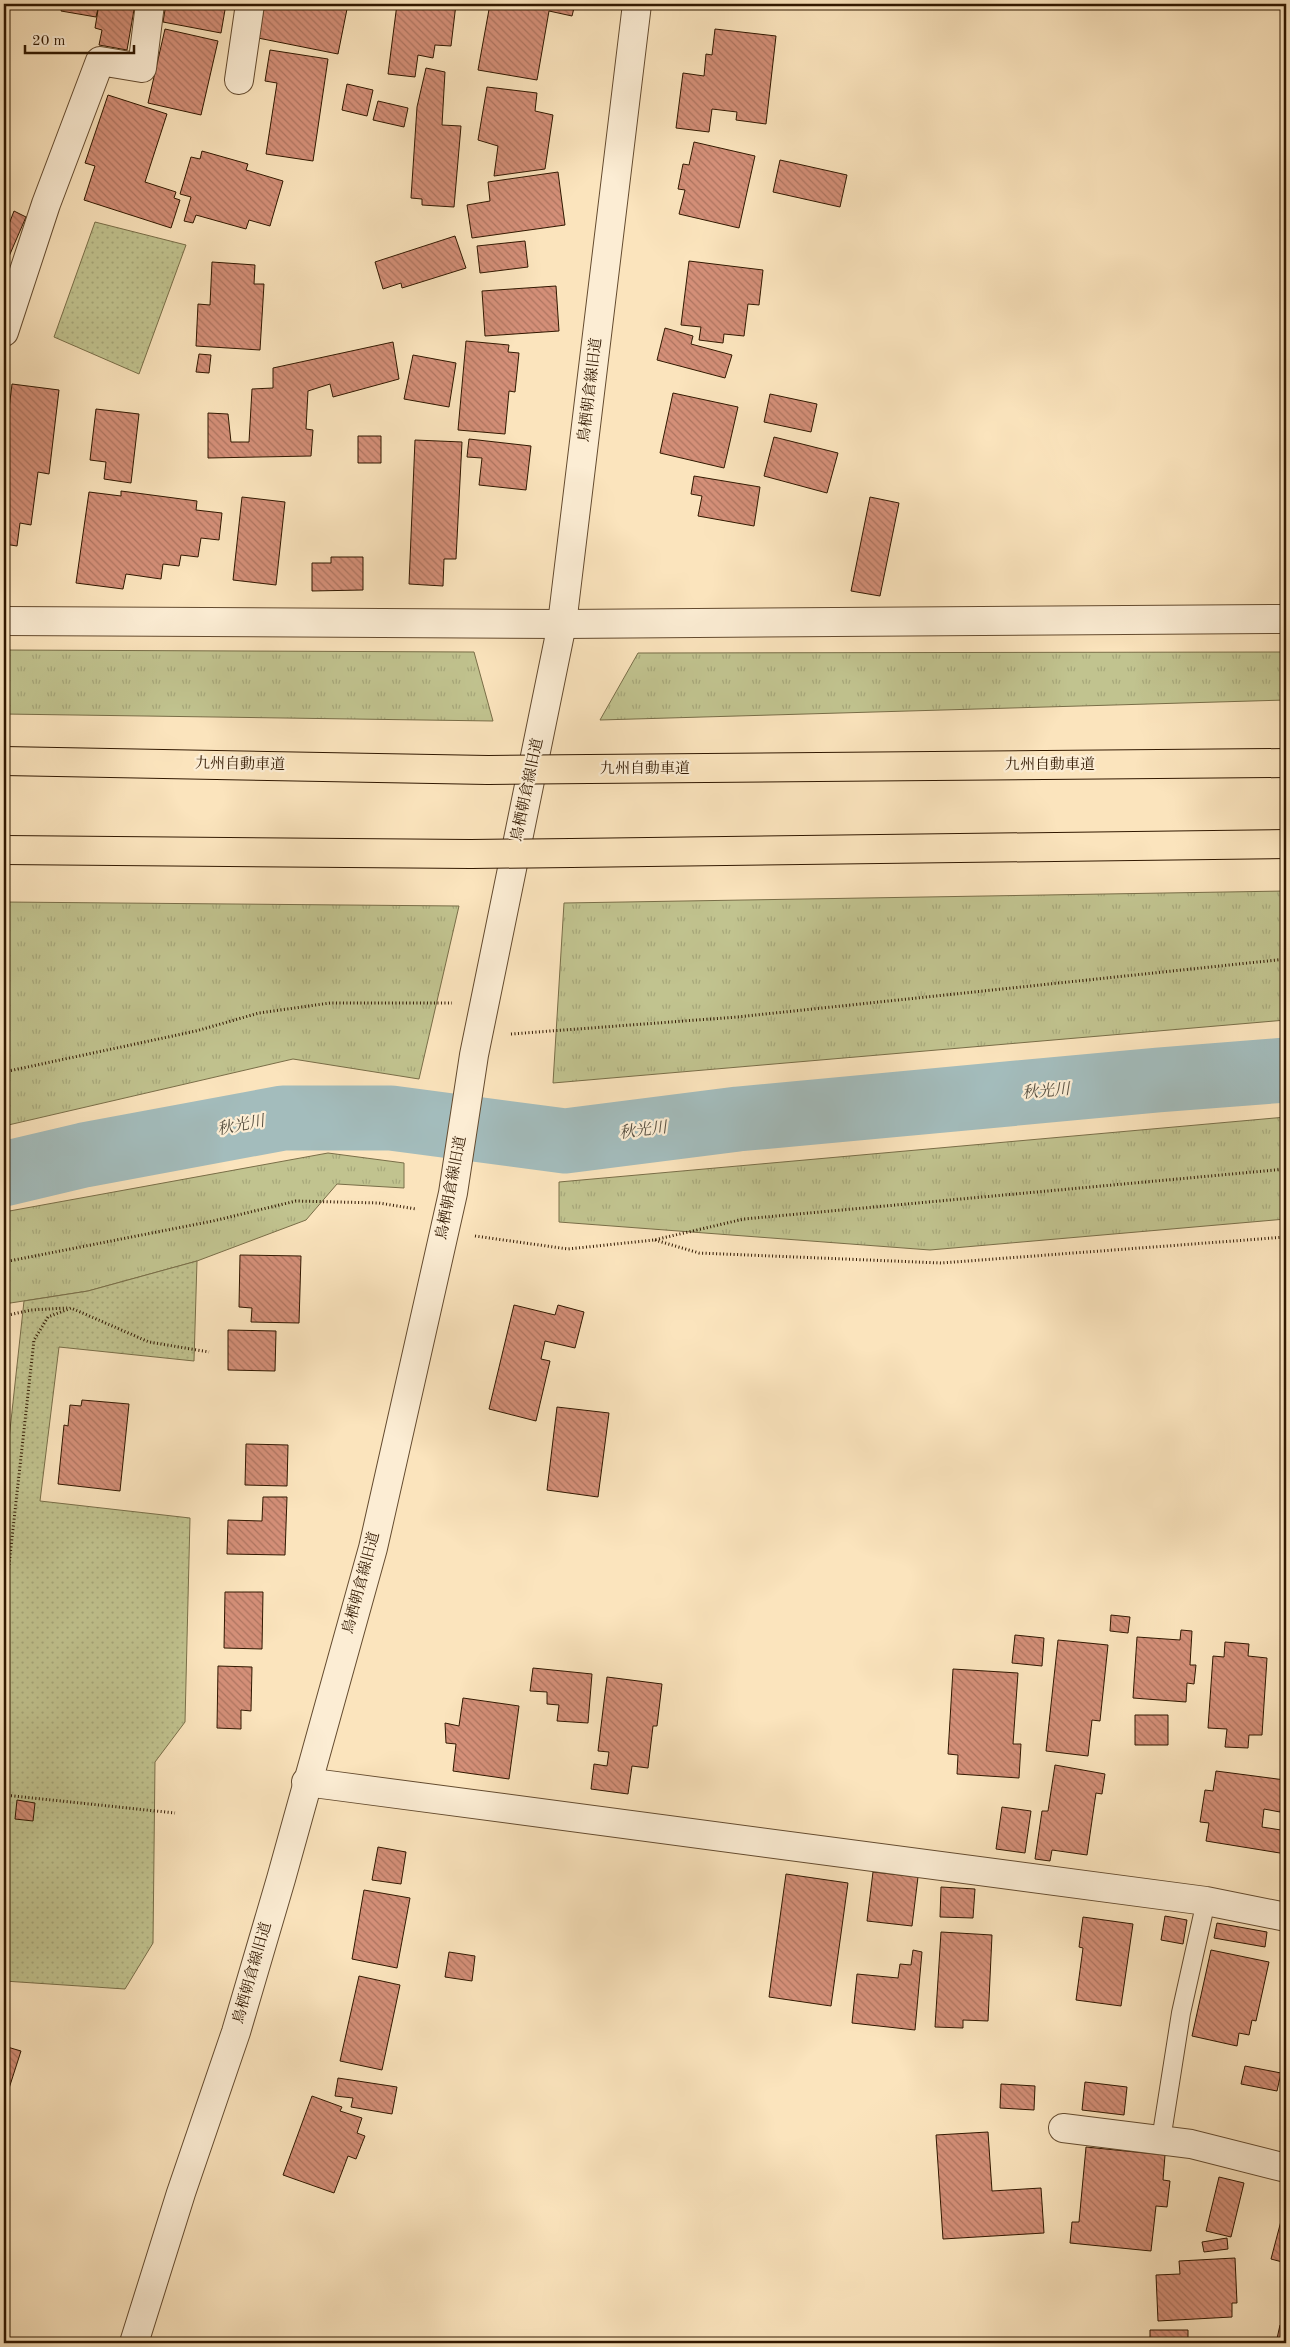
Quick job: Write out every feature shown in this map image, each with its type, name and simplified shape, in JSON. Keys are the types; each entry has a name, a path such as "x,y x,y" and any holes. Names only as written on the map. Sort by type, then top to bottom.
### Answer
{"highway":[{"name":"九州自動車道","path":"4,761 488,770 1286,763"},
{"path":"4,850 471,854 1286,844"}],"street":[{"path":"4,332 46,204 100,61 142,68 150,4"},
{"path":"239,80 250,4"},
{"name":"鳥栖朝倉線旧道","path":"134,2343 236,2032 281,1879 306,1782 373,1548 448,1213 476,1045 562,624 637,4"},
{"path":"4,621 562,624 1286,620"},
{"path":"306,1782 1206,1901 1286,1918"},
{"path":"1063,2128 1191,2144 1286,2168"}],"lane":[{"path":"1160,2140 1181,2012 1206,1901"}],"path":[{"path":"476,1045 546,1033 737,1017 1286,959"},
{"path":"4,1072 102,1052 276,1011 330,1003 400,1005 485,1002"},
{"path":"4,1262 213,1221 296,1201 379,1203 448,1213 568,1249 654,1240 744,1219 1286,1169"},
{"path":"654,1240 699,1253 941,1263 1286,1237"},
{"path":"4,1610 34,1340 48,1317 70,1308"},
{"path":"4,1316 31,1310 70,1308 149,1342 209,1352"},
{"path":"4,1795 175,1813"}],"green space":[{"path":"95,222 186,245 139,374 54,337"},
{"path":"4,650 474,652 493,721 4,714"},
{"path":"1286,652 1286,700 600,720 638,653"},
{"path":"1286,891 1286,1020 553,1083 564,903"},
{"path":"4,902 459,906 419,1079 293,1059 4,1126"},
{"path":"1286,1117 1286,1219 930,1250 559,1222 559,1182"},
{"path":"328,1153 404,1163 404,1188 337,1184 306,1220 197,1261 88,1291 4,1304 4,1212"},
{"path":"197,1261 194,1361 59,1347 40,1501 190,1518 185,1722 155,1762 153,1943 125,1989 4,1981 4,1485 24,1301 88,1291"}],"building":[{"path":"63,4 99,4 96,17 61,11"},
{"path":"99,4 135,4 127,50 99,45 102,30 95,28"},
{"path":"166,4 226,4 221,33 163,22"},
{"path":"265,4 320,4 347,9 338,54 258,38"},
{"path":"397,4 456,4 451,46 435,45 433,58 418,55 415,77 388,74"},
{"path":"490,4 575,4 572,16 549,11 537,80 478,70"},
{"path":"692,4 744,4 743,9"},
{"path":"165,29 218,41 201,115 148,103"},
{"path":"715,29 776,36 766,124 736,120 737,112 712,109 709,132 676,128 683,73 704,76 706,54 712,55"},
{"path":"270,50 328,59 313,161 266,154 277,83 265,81"},
{"path":"426,68 445,72 442,125 461,126 454,207 422,205 422,199 411,198 417,107"},
{"path":"347,84 373,90 367,116 342,110"},
{"path":"487,87 537,93 535,111 553,115 545,169 494,176 498,146 478,140"},
{"path":"108,95 167,114 145,182 176,192 174,198 180,200 171,228 84,200 95,166 85,163"},
{"path":"378,101 408,108 404,127 373,120"},
{"path":"694,142 755,156 739,228 679,214 685,190 678,189 683,164 689,165"},
{"path":"202,151 248,164 246,170 283,181 270,226 249,220 246,229 196,215 193,223 184,221 191,197 180,194 191,157 200,159"},
{"path":"780,160 847,175 840,207 773,192"},
{"path":"558,172 565,225 472,238 467,205 490,201 488,182"},
{"path":"14,211 26,217 4,268 4,222 9,224"},
{"path":"455,236 466,268 402,288 401,283 383,289 375,262"},
{"path":"525,241 528,267 480,273 477,246"},
{"path":"689,261 763,270 759,305 748,304 744,336 724,334 723,343 699,340 701,327 681,325"},
{"path":"212,262 255,265 254,284 264,284 260,350 196,346 198,304 210,305"},
{"path":"556,286 559,331 485,336 482,291"},
{"path":"665,328 693,336 691,344 732,355 725,378 657,360"},
{"path":"466,341 509,345 508,352 519,353 515,392 509,391 505,434 458,430"},
{"path":"393,342 399,379 333,397 330,384 308,391 306,429 313,430 311,456 208,458 208,413 228,414 231,442 249,442 252,389 273,388 273,368"},
{"path":"199,354 211,355 209,373 196,372"},
{"path":"413,355 456,363 449,407 404,399"},
{"path":"12,384 59,390 49,474 38,472 31,525 20,523 17,546 4,544 4,451"},
{"path":"673,393 738,407 724,468 660,453"},
{"path":"770,394 817,404 811,432 764,422"},
{"path":"96,409 139,414 131,483 104,479 106,462 90,460"},
{"path":"358,436 381,436 381,463 358,463"},
{"path":"774,437 838,453 827,493 764,476"},
{"path":"469,439 531,446 526,490 479,485 482,458 467,457"},
{"path":"415,440 462,442 456,559 444,559 443,586 409,584"},
{"path":"694,476 760,487 754,526 698,516 702,496 691,494"},
{"path":"121,491 197,501 196,510 222,513 219,540 201,538 198,557 181,555 179,566 163,564 161,579 126,574 123,589 76,583 89,492 121,496"},
{"path":"242,497 285,502 276,585 233,580"},
{"path":"870,497 899,503 880,596 851,591"},
{"path":"331,557 363,557 363,590 312,591 312,563 331,563"},
{"path":"240,1255 301,1256 299,1323 251,1322 252,1308 239,1307"},
{"path":"514,1305 555,1315 558,1305 584,1312 575,1348 545,1341 541,1359 550,1361 536,1421 489,1409"},
{"path":"228,1330 276,1331 275,1371 228,1370"},
{"path":"82,1400 129,1404 120,1491 58,1484 64,1425 68,1426 70,1405 81,1406"},
{"path":"557,1407 609,1413 598,1497 547,1490"},
{"path":"246,1444 288,1445 287,1486 245,1485"},
{"path":"263,1497 287,1497 285,1555 227,1554 228,1520 262,1521"},
{"path":"225,1592 263,1592 262,1649 224,1648"},
{"path":"1111,1615 1130,1617 1128,1633 1110,1631"},
{"path":"1181,1630 1192,1631 1190,1665 1196,1665 1194,1684 1187,1683 1186,1702 1133,1698 1137,1637 1180,1640"},
{"path":"1015,1635 1044,1638 1042,1666 1012,1663"},
{"path":"1058,1640 1108,1645 1100,1721 1092,1720 1088,1756 1046,1751"},
{"path":"1225,1642 1249,1644 1248,1656 1267,1658 1262,1735 1249,1735 1248,1748 1225,1747 1227,1729 1208,1728 1213,1656 1224,1657"},
{"path":"1286,1642 1286,1662 1283,1661"},
{"path":"218,1666 252,1667 251,1711 241,1710 241,1729 217,1728"},
{"path":"533,1668 592,1674 588,1723 557,1721 559,1705 547,1704 547,1692 530,1691"},
{"path":"953,1669 1018,1673 1013,1744 1021,1744 1019,1778 957,1774 958,1755 948,1754"},
{"path":"607,1677 662,1684 657,1726 653,1726 648,1768 632,1766 628,1794 591,1789 594,1764 607,1766 609,1752 598,1751"},
{"path":"463,1698 519,1706 509,1779 453,1771 456,1744 446,1743 445,1723 459,1726"},
{"path":"1135,1715 1168,1715 1168,1745 1135,1745"},
{"path":"1055,1765 1105,1774 1102,1794 1096,1793 1087,1855 1052,1850 1050,1861 1035,1859 1042,1811 1048,1811"},
{"path":"1216,1771 1285,1780 1280,1812 1264,1809 1262,1827 1281,1830 1281,1823 1286,1824 1286,1854 1206,1841 1209,1823 1200,1822 1205,1790 1213,1791"},
{"path":"17,1800 35,1803 33,1821 15,1819"},
{"path":"1002,1807 1031,1811 1025,1853 996,1849"},
{"path":"378,1847 406,1852 401,1884 372,1880"},
{"path":"873,1872 918,1877 912,1926 867,1921"},
{"path":"786,1874 848,1883 831,2006 769,1997"},
{"path":"941,1887 975,1889 973,1918 940,1917"},
{"path":"364,1890 410,1898 397,1968 352,1959"},
{"path":"1165,1916 1187,1920 1183,1944 1161,1940"},
{"path":"1083,1917 1133,1924 1121,2006 1076,2000 1083,1948 1079,1947"},
{"path":"1217,1923 1267,1932 1265,1947 1214,1938"},
{"path":"941,1932 992,1935 988,2021 963,2020 963,2028 935,2027"},
{"path":"913,1950 922,1952 915,2030 852,2023 857,1974 898,1978 900,1964 911,1965"},
{"path":"1211,1950 1269,1962 1256,2021 1252,2020 1249,2035 1239,2033 1237,2046 1192,2036"},
{"path":"449,1952 475,1956 472,1981 445,1977"},
{"path":"359,1976 400,1985 382,2070 340,2061"},
{"path":"4,2046 21,2051 4,2104"},
{"path":"1245,2066 1281,2073 1277,2091 1241,2084"},
{"path":"338,2078 397,2087 392,2114 351,2107 353,2098 335,2096"},
{"path":"1085,2082 1127,2087 1124,2115 1082,2110"},
{"path":"1001,2084 1035,2086 1034,2110 1000,2108"},
{"path":"312,2096 342,2107 340,2111 362,2118 357,2133 365,2136 356,2159 348,2156 334,2193 283,2175"},
{"path":"988,2132 992,2191 1041,2188 1044,2233 943,2239 936,2135"},
{"path":"1086,2147 1165,2155 1163,2180 1170,2181 1167,2207 1156,2206 1151,2251 1070,2243 1072,2222 1079,2222"},
{"path":"1219,2177 1244,2183 1231,2237 1206,2231"},
{"path":"1286,2202 1286,2263 1271,2259"},
{"path":"1227,2238 1228,2249 1204,2252 1202,2242"},
{"path":"1235,2258 1237,2303 1232,2303 1232,2317 1158,2321 1156,2275 1180,2274 1179,2261"},
{"path":"1280,2325 1286,2327 1286,2343 1276,2343"},
{"path":"1150,2330 1188,2330 1188,2343 1150,2343"}],"waterway":[{"name":"秋光川","path":"4,1174 84,1155 283,1118 391,1118 565,1141 738,1119 1286,1070"}]}
